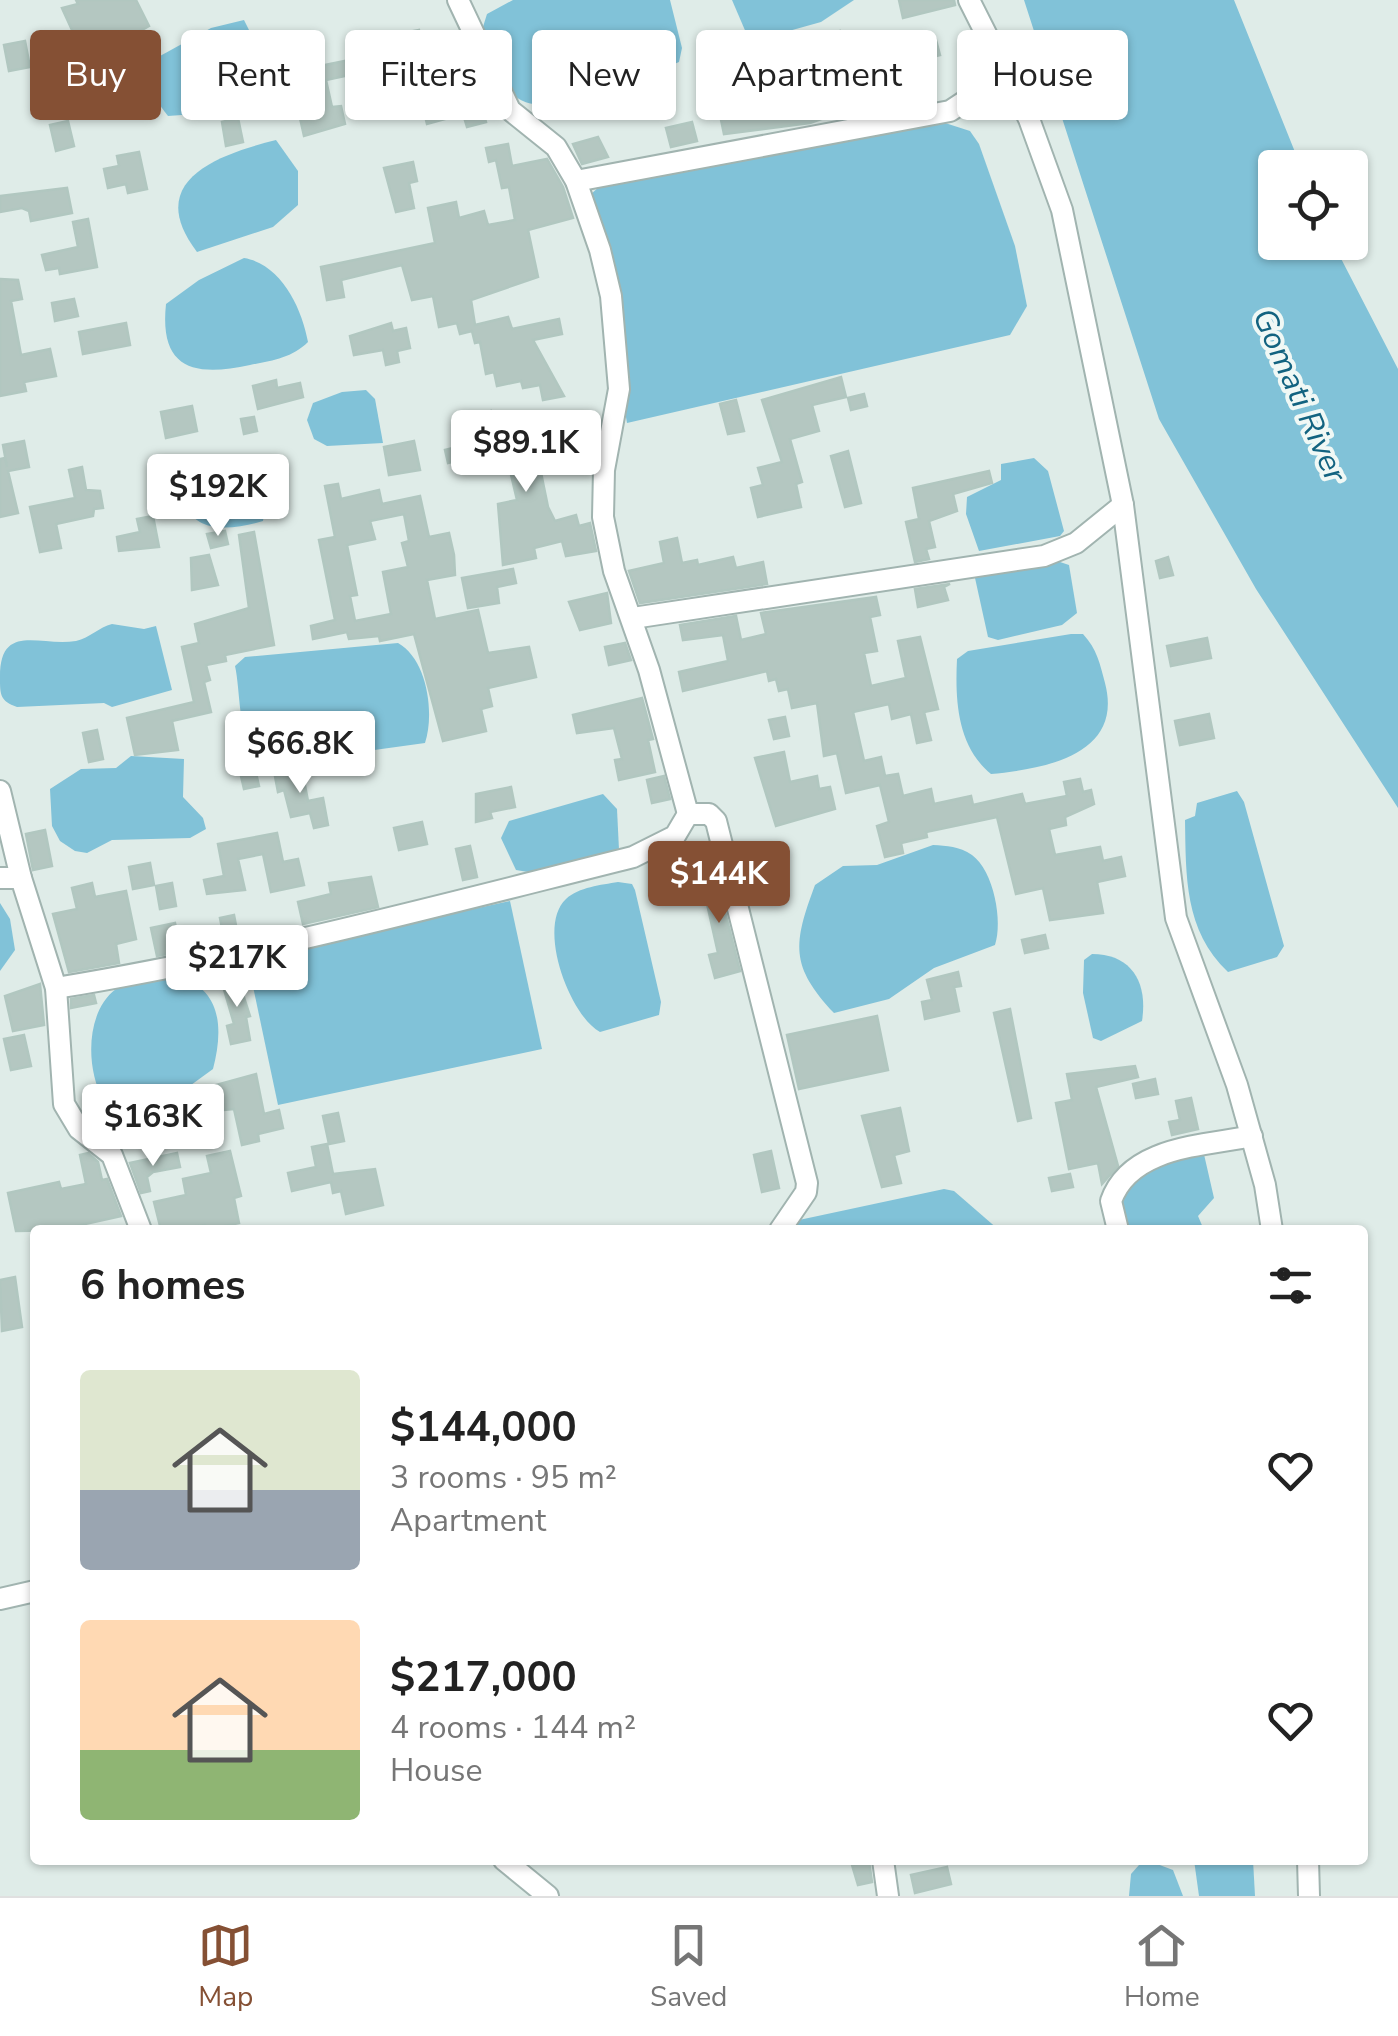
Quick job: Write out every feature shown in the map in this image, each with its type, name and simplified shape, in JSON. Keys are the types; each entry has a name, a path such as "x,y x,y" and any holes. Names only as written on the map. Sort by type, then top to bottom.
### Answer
{"street":[{"path":"56,988 251,952 634,856 675,836 688,814 633,618 614,570 603,517 604,470 618,389 610,296 576,181 556,148 510,110 458,0"},
{"path":"969,0 984,30"},
{"path":"576,181 950,111 957,106"},
{"path":"1029,120 1062,210 1123,504 1176,918 1252,1136 1271,1225"},
{"path":"633,618 1044,556 1076,543 1123,504"},
{"path":"0,791 10,878 44,940 56,988 64,1104 80,1129 112,1155 140,1225"},
{"path":"688,814 709,814 716,821 807,1183 806,1192 783,1225"},
{"path":"1117,1225 1111,1201 1130,1170 1161,1155 1252,1136"},
{"path":"0,1599 30,1592"},
{"path":"510,1865 548,1896"},
{"path":"883,1865 888,1896"},
{"path":"1308,1865 1309,1896"}],"water":[{"path":"513,0 670,0 682,48 676,63 676,30 532,30 532,103 526,102 512,93 512,30 482,30 487,14"},
{"path":"732,0 854,0 821,22 793,30 745,30"},
{"name":"Gomati River","path":"1024,0 1234,0 1294,150 1258,150 1258,260 1342,260 1398,369 1398,808 1256,589 1159,419 1063,120 1128,120 1128,30 1034,30"},
{"path":"244,20 249,30 207,30"},
{"path":"181,44 181,115 168,116 161,106 161,55"},
{"path":"942,122 970,131 979,144 1015,246 1027,306 1010,335 627,423 589,196 601,185"},
{"path":"276,140 298,171 298,205 273,227 197,252 182,227 178,207 183,189 211,163"},
{"path":"244,258 269,269 288,289 308,342 281,358 230,369 185,364 168,343 166,304 199,280"},
{"path":"366,390 375,399 383,443 327,446 314,439 307,420 313,403 342,392"},
{"path":"1034,458 1048,471 1064,531 1060,536 979,551 966,514 967,497 1001,480 1001,464"},
{"path":"220,473 257,483 266,502 263,521 224,528 192,516 184,491 191,481"},
{"path":"1054,560 1069,565 1077,613 1062,625 998,640 988,637 975,578"},
{"path":"112,624 144,629 156,626 172,690 112,707 104,703 17,707 4,700 0,688 2,660 15,643 76,641"},
{"path":"1083,634 1100,663 1108,707 1103,727 1075,754 1034,768 991,774 965,736 958,706 957,659 968,651"},
{"path":"398,643 416,661 426,688 429,717 425,743 273,764 252,749 242,722 235,666 245,657"},
{"path":"131,756 184,759 183,797 203,818 206,829 190,838 112,840 87,853 75,851 60,841 52,826 50,789 81,769 116,768"},
{"path":"1237,791 1244,802 1284,946 1277,957 1228,972 1214,956 1195,920 1187,882 1185,820 1195,816 1197,803"},
{"path":"603,794 617,809 619,850 528,872 516,870 501,838 509,821"},
{"path":"933,845 967,852 980,863 991,884 997,911 995,945 934,968 889,999 834,1013 809,981 800,954 802,923 815,885 843,866 877,865"},
{"path":"618,882 632,884 635,890 661,1002 659,1015 600,1032 589,1023 568,990 560,970 554,929 558,912 571,895"},
{"path":"510,901 542,1049 278,1105 247,958"},
{"path":"0,903 10,919 15,950 0,971"},
{"path":"1092,954 1106,955 1127,965 1142,994 1142,1021 1101,1041 1093,1038 1083,993 1084,960"},
{"path":"178,977 204,991 216,1013 218,1040 213,1069 191,1085 103,1099 91,1057 98,1012 116,989 129,983"},
{"path":"1203,1150 1214,1198 1198,1216 1202,1225 1126,1225 1120,1200 1132,1176"},
{"path":"944,1189 954,1191 993,1225 784,1225"},
{"path":"1139,1865 1160,1865 1173,1870 1183,1896 1129,1896 1131,1874"},
{"path":"1195,1865 1253,1865 1255,1896 1199,1896"}],"building":[{"path":"76,0 136,0 149,26 142,30 72,30 62,8 78,4"},
{"path":"899,0 954,0 955,5 903,18"},
{"path":"25,41 30,67 9,71 4,45"},
{"path":"345,61 345,76 326,80 332,107 341,106 345,124 304,136 300,120 325,120 325,65"},
{"path":"238,120 243,142 226,146 222,122"},
{"path":"465,120 485,120 486,122 467,127"},
{"path":"721,120 818,120 810,123 724,134"},
{"path":"68,121 74,146 56,151 50,125"},
{"path":"692,122 697,141 671,147 666,128"},
{"path":"598,137 608,157 582,164 573,144"},
{"path":"508,144 512,166 547,159 563,187 573,218 528,230 538,277 471,300 475,325 508,317 512,329 559,319 562,334 533,340 564,396 543,400 540,385 523,388 521,381 497,386 494,372 486,374 480,342 475,343 472,331 460,334 457,323 439,327 433,296 412,300 402,265 341,280 344,297 327,300 321,267 435,243 428,208 456,202 459,218 484,211 488,225 515,220 509,187 502,188 496,160 489,162 486,148"},
{"path":"139,152 147,189 128,193 126,184 108,188 104,169 119,166 117,156"},
{"path":"413,162 417,181 409,183 414,208 396,212 384,168"},
{"path":"67,188 72,213 31,221 29,211 22,208 0,212 0,196"},
{"path":"88,219 97,267 60,274 59,268 46,270 42,255 78,247 73,222"},
{"path":"0,279 18,280 22,299 11,301 21,355 50,349 56,376 24,382 26,391 0,396"},
{"path":"74,299 78,316 55,321 52,303"},
{"path":"126,323 130,345 83,354 79,332"},
{"path":"391,323 393,331 406,328 410,348 397,351 399,362 386,365 383,350 354,355 350,336"},
{"path":"841,377 846,397 812,405 819,431 790,439 802,482 796,484 801,507 758,517 751,488 763,485 758,468 782,462 762,400"},
{"path":"276,380 277,388 300,383 303,397 258,409 253,386"},
{"path":"864,394 867,406 851,410 848,398"},
{"path":"736,400 744,431 728,434 720,404"},
{"path":"192,406 197,431 166,438 161,412"},
{"path":"491,411 495,429 506,426 512,450 553,436 559,458 539,463 548,507 555,521 576,515 579,526 590,523 596,551 566,556 562,541 534,548 536,558 503,565 498,504 517,500 508,462 500,463 496,448 469,454 460,418"},
{"path":"254,417 257,431 244,434 241,419"},
{"path":"24,441 29,467 8,471 18,513 0,517 0,459 5,458 7,467 3,445"},
{"path":"414,441 420,470 389,475 384,447"},
{"path":"461,446 464,459 448,463 445,450"},
{"path":"848,451 861,503 845,507 831,456"},
{"path":"82,467 86,490 100,491 103,508 94,509 93,516 56,524 61,548 40,552 30,507 75,498 69,470"},
{"path":"989,471 992,483 953,494 957,511 929,521 935,547 926,549 929,559 915,562 906,522 919,519 913,488"},
{"path":"278,473 281,487 267,490 265,476"},
{"path":"338,484 341,499 379,490 382,504 420,496 429,537 449,533 454,555 455,575 427,580 435,619 478,610 488,653 529,647 536,677 488,688 492,706 481,709 486,731 443,741 414,634 380,641 379,636 349,639 347,632 313,639 311,626 335,620 319,540 335,537 325,486","holes":["404,514 409,541 402,543 408,567 383,572 391,614 355,621 350,596 357,595 347,545 375,539 370,521"]},
{"path":"153,516 159,547 119,551 117,537 140,532 137,519"},
{"path":"225,531 228,544 211,548 207,534"},
{"path":"254,532 274,645 225,655 226,661 206,665 210,680 204,682 211,712 172,721 178,750 135,755 127,718 194,702 182,647 199,643 195,624 249,608 239,535"},
{"path":"677,538 682,563 697,560 698,565 733,557 736,568 763,562 767,584 640,603 629,571 664,563 660,542"},
{"path":"209,555 218,585 192,590 191,558"},
{"path":"1168,557 1173,575 1160,578 1156,561"},
{"path":"513,569 516,583 497,587 499,603 468,608 462,578"},
{"path":"950,584 944,587 948,600 918,607 915,589"},
{"path":"607,593 611,623 580,630 569,602"},
{"path":"876,597 880,615 870,617 877,651 864,653 871,686 906,678 898,641 920,637 938,709 924,712 931,740 917,743 911,714 892,719 889,704 853,712 864,761 881,757 885,776 898,774 903,796 931,789 934,804 971,796 973,805 1022,794 1025,804 1067,796 1064,782 1080,779 1083,792 1091,790 1094,804 1065,817 1066,825 1049,829 1055,855 1100,847 1103,861 1121,857 1125,876 1097,882 1103,913 1050,920 1043,888 1016,894 997,817 926,832 927,837 901,843 903,853 885,857 877,826 889,822 880,785 846,793 837,753 824,756 817,703 792,708 788,689 779,691 776,679 769,681 767,671 683,691 679,672 728,661 723,635 683,640 680,625 736,616 741,640 766,634 761,613"},
{"path":"1207,638 1211,658 1171,666 1167,646"},
{"path":"625,643 631,660 609,665 605,647"},
{"path":"642,698 653,739 648,740 655,772 619,780 615,760 622,759 614,728 577,733 573,715"},
{"path":"1209,714 1214,738 1180,745 1175,721"},
{"path":"785,717 789,736 774,739 769,720"},
{"path":"97,730 103,759 89,762 83,733"},
{"path":"251,751 259,786 244,789 236,754"},
{"path":"784,752 790,782 817,776 819,789 830,787 835,809 776,826 755,758"},
{"path":"301,765 308,801 323,798 328,825 314,828 310,813 291,817 284,790 278,792 274,771"},
{"path":"664,776 670,799 652,803 647,780"},
{"path":"511,787 515,807 490,812 492,818 476,822 476,794"},
{"path":"422,822 427,844 399,850 394,828"},
{"path":"45,830 52,866 33,870 26,834"},
{"path":"277,833 283,862 298,859 304,885 271,892 263,854 238,859 245,890 207,894 204,880 224,876 218,844"},
{"path":"470,846 477,877 463,880 456,849"},
{"path":"150,863 154,885 133,889 129,867"},
{"path":"713,864 740,971 715,978 709,955 718,953 699,868"},
{"path":"371,877 378,907 303,924 298,902 331,894 329,883"},
{"path":"92,883 95,897 126,891 136,939 116,944 119,963 69,972 53,914 77,909 72,888"},
{"path":"172,883 176,906 160,909 156,886"},
{"path":"234,915 238,936 224,938 220,918"},
{"path":"175,923 178,938 219,929 222,942 157,956 151,928"},
{"path":"1045,935 1048,948 1025,953 1022,940"},
{"path":"958,972 961,986 954,987 959,1011 925,1019 922,1002 932,1000 927,980"},
{"path":"237,976 250,1016 246,1017 250,1040 231,1044 227,1026 234,1024 221,979"},
{"path":"40,984 44,1025 13,1031 5,996"},
{"path":"94,995 96,1003 71,1008 71,999"},
{"path":"1010,1009 1031,1118 1018,1121 994,1013"},
{"path":"877,1016 888,1070 799,1089 787,1035"},
{"path":"24,1035 31,1066 11,1070 4,1039"},
{"path":"1135,1066 1138,1077 1096,1087 1118,1166 1102,1184 1098,1163 1069,1169 1056,1103 1072,1100 1067,1074"},
{"path":"256,1074 264,1114 279,1110 283,1128 258,1134 259,1141 242,1145 234,1109 172,1115 169,1098"},
{"path":"1155,1079 1158,1094 1136,1098 1133,1084"},
{"path":"1191,1098 1198,1129 1172,1135 1169,1122 1180,1120 1176,1101"},
{"path":"165,1104 170,1127 111,1136 108,1126 125,1122 123,1114"},
{"path":"900,1108 909,1151 894,1155 901,1183 882,1187 862,1116"},
{"path":"338,1113 344,1141 329,1144 323,1116"},
{"path":"327,1144 333,1174 375,1169 383,1205 346,1214 341,1191 333,1193 331,1182 292,1191 288,1173 316,1167 312,1147"},
{"path":"230,1151 241,1196 234,1198 239,1223 160,1225 154,1202 186,1195 183,1179 211,1173 207,1156"},
{"path":"771,1151 779,1188 762,1192 754,1155"},
{"path":"88,1153 98,1162 102,1180 107,1179 121,1216 80,1225 30,1225 30,1231 16,1231 8,1193 59,1182 61,1189 86,1184 80,1155"},
{"path":"177,1153 180,1167 153,1172 147,1177 150,1191 141,1193 130,1163"},
{"path":"1070,1174 1073,1187 1052,1191 1049,1178"},
{"path":"15,1277 22,1327 2,1331 0,1280"},
{"path":"852,1865 870,1865 872,1882 858,1885"},
{"path":"947,1867 951,1884 915,1893 911,1875"}]}
